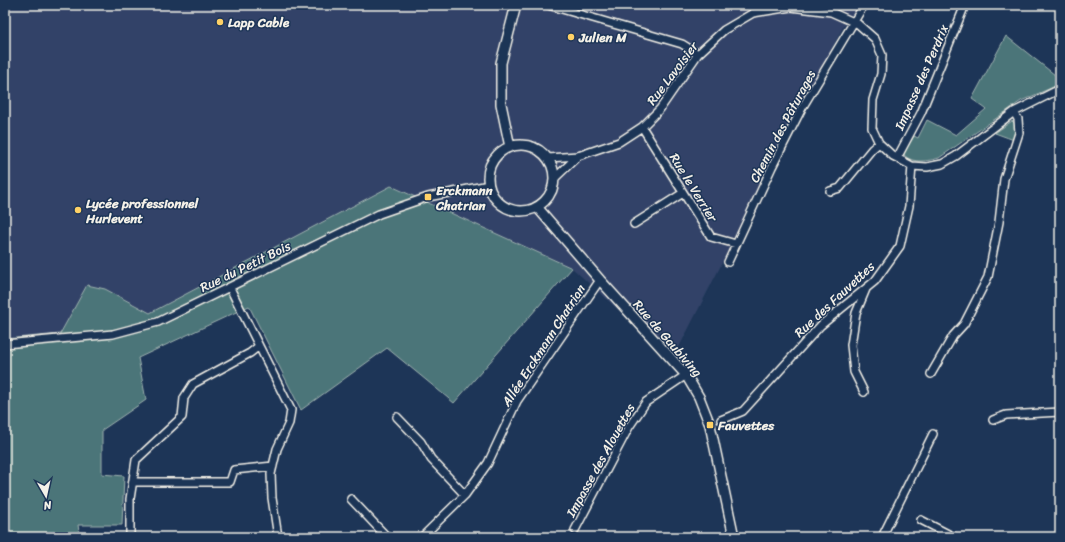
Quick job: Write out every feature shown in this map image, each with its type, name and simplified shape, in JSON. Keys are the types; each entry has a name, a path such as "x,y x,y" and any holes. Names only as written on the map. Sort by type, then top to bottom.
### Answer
{"main road":[{"path":"510,147 501,104 501,62 516,5"},
{"path":"520,145 531,146 548,158 553,168 554,179 552,190 546,200 528,210 508,208 499,202 489,185 488,176 490,166 502,151 510,147 520,145"},
{"name":"Rue de Gaubiving","path":"537,206 600,280 686,375 699,397 710,425 734,537"}],"street":[{"path":"548,5 682,44 698,54"},
{"name":"Chemin des Pâturages","path":"728,262 772,167 802,108 864,5"},
{"name":"Impasse des Perdrix","path":"897,158 922,113 965,5"},
{"name":"Rue Lavoisier","path":"548,158 578,156 619,142 642,127 660,110 698,54 724,30 753,13 791,7 831,12 858,24 875,39 882,56 881,74 872,100 872,128 879,143"},
{"path":"830,191 840,188 872,148 879,143 897,158 912,166 926,167 942,164 956,156 1014,112 1060,90"},
{"path":"931,374 953,336 964,324 988,277 999,222 1004,179 1019,133 1018,119 1014,112"},
{"name":"Rue le Verrier","path":"642,127 711,237 736,244"},
{"name":"Rue Lavoisier","path":"554,179 578,156"},
{"name":"Rue des Fauvettes","path":"721,420 743,411 821,325 875,281 900,246 909,206 912,166"},
{"name":"Rue du Petit Bois","path":"5,344 112,334 158,322 379,214 428,197 489,185"},
{"path":"634,224 683,193"},
{"name":"Allée Erckmann Chatrian","path":"422,537 465,494 488,463 517,401 600,280"},
{"path":"230,288 291,410 289,423 277,449 271,474 272,498 278,537"},
{"path":"864,392 854,372 852,345 856,313 867,288"},
{"path":"130,537 130,499 136,460 182,417 184,398 193,384 250,353 259,346"},
{"name":"Impasse des Alouettes","path":"574,530 629,427 646,402 686,375"},
{"path":"993,420 1006,414 1060,412"},
{"path":"397,417 421,442 430,459 465,494"},
{"path":"882,537 934,434"},
{"path":"133,482 230,482 234,470 273,466"},
{"path":"351,499 387,537"},
{"path":"921,520 954,537"}],"shaded area":[{"path":"5,5 860,5 854,15 843,27 673,359 572,268 391,186 150,313 105,289 88,285 60,334 5,339"}],"green space":[{"path":"1006,36 1060,79 1060,84 1021,101 939,158 916,161 904,155 904,152 914,136 918,138 927,120 956,135 986,109 972,99"},
{"path":"1012,121 1016,125 1014,140 995,133"},
{"path":"391,186 572,268 454,403 387,348 301,410 249,306 138,358 146,400 102,430 102,474 124,476 122,525 78,525 80,537 5,537 5,339 60,334 87,285 105,289 150,313"}],"place":[{"name":"Lapp Cable","path":"220,22"},
{"name":"Julien M","path":"571,37"},
{"name":"Erckmann Chatrian","path":"428,197"},
{"name":"Lycée professionnel Hurlevent","path":"78,210"},
{"name":"Fauvettes","path":"710,425"}]}
